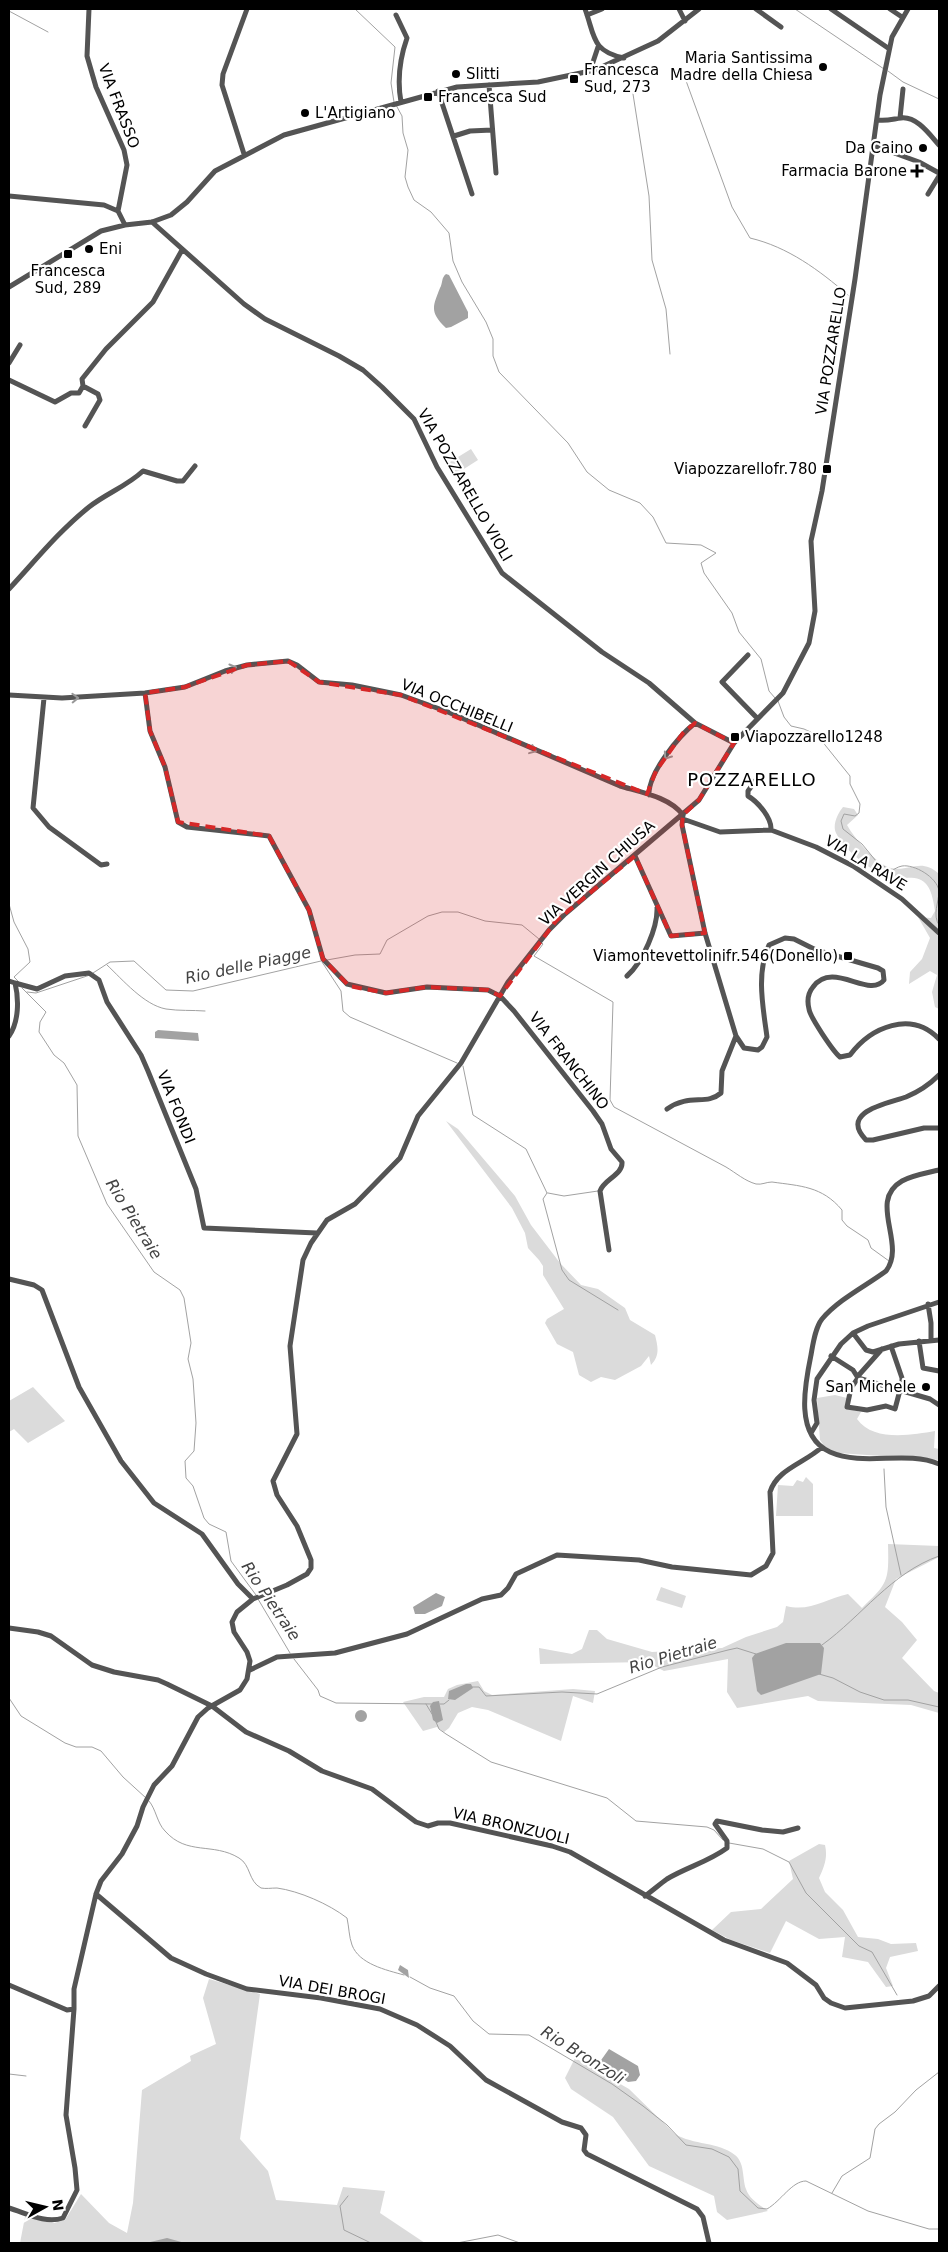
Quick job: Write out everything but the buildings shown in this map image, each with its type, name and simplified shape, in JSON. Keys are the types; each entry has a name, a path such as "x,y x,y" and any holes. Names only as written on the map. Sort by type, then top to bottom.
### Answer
{"street":[{"name":"VIA FRASSO","path":"89,9 87,56 96,86 124,150 127,165 118,211"},
{"path":"244,154 222,85 223,74 247,9"},
{"path":"585,9 598,47 605,53 624,58"},
{"path":"587,15 602,9"},
{"path":"679,9 685,21"},
{"path":"9,287 88,237 125,224 152,222 178,210 215,172 244,154 302,129 438,91 467,86 538,82 590,71 658,42 700,9"},
{"path":"756,9 781,27"},
{"path":"831,9 888,48"},
{"path":"890,9 902,17"},
{"name":"VIA POZZARELLO","path":"734,743 780,695 809,644 814,627 815,611 811,541 822,491 875,146 888,48 902,17 908,9"},
{"path":"396,15 407,38 401,56 399,102"},
{"path":"590,71 598,47"},
{"path":"605,53 605,66"},
{"path":"594,58 605,66"},
{"path":"489,85 496,173"},
{"path":"900,118 903,89"},
{"path":"438,91 472,194"},
{"path":"878,120 891,121 900,118 918,123 939,144"},
{"path":"454,136 470,131 492,130"},
{"path":"875,146 919,162 938,173"},
{"path":"928,194 937,184 939,164"},
{"path":"9,196 104,205 118,211 125,224"},
{"name":"VIA POZZARELLO VIOLI","path":"152,222 182,250 266,319 355,366 403,405 422,432 441,474 502,573 602,652 642,678 695,723 734,743"},
{"path":"9,380 55,402 78,393 83,386 82,379 106,349 152,302 182,250"},
{"path":"9,363 20,345"},
{"path":"83,386 98,394 100,400 84,426"},
{"path":"9,589 66,527 100,499 115,493 143,471 183,481 195,466"},
{"path":"748,655 722,682 757,718"},
{"name":"VIA OCCHIBELLI","path":"9,694 44,698 145,694 185,687 225,670 247,664 288,661 297,664 319,682 352,685 401,695 448,712 620,786 649,795 674,806 683,817"},
{"path":"145,694 150,731 165,767 178,822 187,826 269,836 309,910 323,959 340,979 350,986 386,993 427,987 488,990 500,996"},
{"path":"44,698 33,808 49,826 101,864 108,864"},
{"path":"649,795 650,780 682,733 695,723"},
{"name":"VIA VERGIN CHIUSA","path":"250,1670 247,1652 234,1632 232,1622 237,1612 253,1599 294,1582 307,1574 311,1568 311,1560 297,1526 277,1495 273,1482 296,1434 293,1406 291,1335 303,1260 317,1233 334,1214 361,1199 400,1158 418,1116 461,1063 518,968 556,921 683,817 699,800 734,743"},
{"path":"756,780 747,794 759,805 771,825 771,830"},
{"path":"683,817 682,825 705,933 736,1036 744,1048 758,1050 765,1043 767,1037 763,999 763,964 769,945 784,938 802,942 816,950 883,971 884,980 877,985 867,985 832,977 815,984 810,992 808,1000 812,1018 840,1056 848,1057 857,1046 878,1030 900,1023 924,1027 939,1039"},
{"name":"VIA LA RAVE","path":"683,817 720,832 771,830 816,847 853,866 902,899 939,933"},
{"path":"635,856 671,936 705,933"},
{"path":"627,976 635,969 654,929 658,919 657,904"},
{"name":"VIA FONDI","path":"15,983 37,988 65,976 82,973 89,973 99,980 107,1002 141,1055 148,1071 196,1189 204,1228 317,1233"},
{"path":"9,981 15,983 18,1003 13,1030 9,1036"},
{"name":"VIA FRANCHINO","path":"500,996 593,1111 602,1124 611,1149 622,1162 621,1169 602,1186 600,1194 609,1250"},
{"path":"667,1109 678,1102 693,1098 709,1100 722,1093 722,1071 736,1036"},
{"path":"939,1075 926,1086 910,1095 868,1110 859,1123 859,1129 866,1140 873,1140 908,1131 932,1127 939,1128"},
{"path":"938,1463 920,1460 840,1456 822,1447 811,1433 804,1408 804,1390 820,1320 886,1271 892,1264 893,1243 887,1208 890,1191 904,1180 939,1170"},
{"path":"9,1279 34,1285 42,1290 79,1387 121,1461 154,1503 202,1534 238,1584 253,1599"},
{"path":"811,1433 817,1424 814,1400 817,1379 831,1356 853,1333 928,1304 939,1302"},
{"path":"928,1304 931,1340"},
{"path":"853,1333 866,1350 873,1352 899,1344 939,1340"},
{"path":"919,1341 923,1368 939,1371"},
{"path":"882,1349 851,1388 847,1406 867,1410 886,1406 895,1409 902,1390 902,1378 892,1346"},
{"path":"831,1356 853,1370 858,1377 939,1402"},
{"path":"9,2208 45,2220 56,2220 63,2218 77,2190 76,2168 66,2115 74,1989 96,1894 101,1881 122,1854 137,1826 143,1806 154,1785 172,1766 198,1717 212,1706 240,1690 250,1670 277,1657 335,1653 407,1634 482,1599 501,1595 508,1588 516,1574 557,1555 630,1559 672,1567 752,1575 766,1566 773,1553 770,1492 772,1484 790,1468 822,1447"},
{"name":"VIA BRONZUOLI","path":"9,1628 51,1636 92,1665 114,1672 158,1680 212,1706 246,1732 289,1751 322,1770 372,1790 416,1822 428,1826 438,1823 450,1823 552,1846 570,1852 724,1940 787,1964 816,1985 824,1998 832,2003 845,2008 913,2001 929,1996 939,1988"},
{"path":"645,1896 666,1880 706,1862 727,1848 727,1841 715,1824 717,1821 783,1832 798,1828"},
{"name":"VIA DEI BROGI","path":"96,1894 171,1958 206,1974 246,1989 321,1998 380,2009 417,2025 450,2046 486,2080 562,2122 581,2128 586,2135 584,2150 587,2154 697,2208 704,2217 709,2243"},
{"path":"9,1985 67,2010 74,2009"}],"highlighted area":[{"path":"288,661 319,682 401,695 647,794 656,771 683,733 695,723 734,743 699,800 683,815 682,825 705,933 671,936 635,856 556,921 500,996 488,990 427,987 386,993 349,986 323,959 309,910 269,836 178,822 165,767 150,731 145,693 185,687 247,665"}],"shaded area":[{"path":"446,274 449,275 468,312 468,318 446,328 437,318 434,304"},
{"path":"471,449 478,460 456,474 450,462"},
{"path":"843,807 854,809 858,815 847,825 860,844 879,862 885,866 898,869 927,866 939,874 939,1009 935,1007 932,992 937,975 930,971 909,984 910,972 922,959 930,938 918,917 931,918 935,911 927,884 916,878 887,880 852,853 840,840 835,830 836,819"},
{"path":"158,1030 198,1033 199,1041 155,1038 155,1032"},
{"path":"446,1121 458,1129 515,1196 531,1225 560,1263 581,1285 598,1289 625,1308 630,1320 655,1335 658,1351 651,1365 649,1356 641,1366 615,1380 601,1377 591,1382 579,1375 573,1352 557,1344 545,1323 547,1319 564,1309 543,1275 543,1266 528,1248 525,1233 512,1208"},
{"path":"33,1387 65,1421 28,1443 14,1429 9,1432 9,1401"},
{"path":"835,1395 847,1398 845,1408 861,1412 857,1419 873,1431 883,1434 904,1435 935,1431 934,1448 939,1449 939,1460 838,1453 825,1447 820,1440 817,1398"},
{"path":"806,1477 813,1484 813,1516 776,1516 778,1485 793,1486 797,1480 803,1482"},
{"path":"888,1544 939,1546 939,1557 896,1579 885,1607 902,1622 917,1640 902,1658 934,1691 939,1693 939,1713 911,1705 818,1701 808,1696 737,1708 727,1692 728,1659 664,1671 647,1662 540,1664 539,1648 572,1654 582,1649 589,1630 597,1630 607,1639 652,1652 722,1648 746,1637 777,1627 783,1622 786,1606 810,1606 848,1594 862,1608 877,1593 885,1581 888,1567"},
{"path":"661,1587 686,1596 682,1608 656,1600"},
{"path":"436,1593 445,1597 442,1606 425,1614 415,1614 413,1607"},
{"path":"786,1643 820,1643 824,1648 821,1674 761,1695 757,1691 752,1658 755,1654"},
{"path":"478,1681 484,1691 492,1695 573,1689 595,1691 593,1703 573,1696 561,1741 488,1710 472,1707 458,1713 449,1728 444,1732 437,1727 423,1731 403,1702 424,1697 444,1697 448,1689 457,1685"},
{"path":"466,1684 471,1684 473,1688 455,1700 448,1699 449,1691"},
{"path":"439,1701 443,1720 437,1723 433,1720 430,1706 433,1702"},
{"path":"359,1710 363,1710 367,1716 363,1722 359,1722 355,1718 355,1714"},
{"path":"819,1844 825,1845 826,1858 819,1878 825,1892 843,1910 858,1937 878,1939 891,1944 916,1943 918,1951 890,1957 886,1968 893,1986 886,1987 868,1962 842,1957 845,1937 819,1939 786,1921 770,1953 731,1940 712,1930 731,1912 761,1909 793,1879 789,1861"},
{"path":"400,1965 408,1970 409,1978 398,1970"},
{"path":"209,1979 260,1994 240,2139 268,2171 276,2200 337,2205 343,2187 385,2191 380,2213 425,2243 20,2243 25,2217 54,2223 65,2220 81,2194 109,2223 127,2233 133,2203 142,2090 191,2061 190,2056 216,2044 203,1998"},
{"path":"609,2049 638,2066 640,2075 636,2081 628,2082 599,2063"},
{"path":"575,2058 629,2089 675,2134 682,2138 721,2148 735,2155 742,2166 747,2193 755,2202 768,2211 727,2220 717,2212 714,2196 649,2166 613,2117 571,2089 565,2078"},
{"path":"167,2238 185,2243 146,2243"}],"waterway":[{"path":"355,9 395,47 391,83 394,102"},
{"path":"795,9 884,69"},
{"path":"9,11 48,32"},
{"path":"681,67 732,207 750,238 790,253 826,277 848,295"},
{"path":"888,71 903,82 939,99"},
{"path":"633,94 649,196 652,260 666,309 670,354"},
{"path":"396,105 402,116 403,133 408,150 405,177 408,187 414,200 431,212 449,233 453,261 462,282 486,322 493,339 493,356 499,372 568,443 587,472 609,490 640,503 653,517 666,543 701,545 716,553 701,563 704,573 732,613 739,632 761,659 769,691 775,698"},
{"path":"778,701 784,717 791,726 817,735 850,776 850,784 860,804 859,813 855,816 844,814 841,821 843,829 862,844 876,861 891,871 900,866 907,866 918,869 930,876 939,891 936,913 939,925"},
{"name":"Rio Pietraie","path":"9,904 14,922 28,949 30,962 14,977 19,982"},
{"path":"327,960 355,955 380,954 387,940 428,916 442,912 458,912 485,921 522,925 539,939"},
{"path":"541,942 543,944 534,956 613,1002 610,1100 614,1107 752,1183 772,1182 801,1186 827,1196 842,1210 842,1220 847,1226 868,1240 871,1248 889,1261"},
{"name":"Rio delle Piagge","path":"93,973 110,962 134,961 166,990 193,991 321,961"},
{"name":"Rio delle Piagge","path":"322,962 341,991 343,1011 350,1017 457,1063"},
{"path":"107,965 134,991 158,1007 171,1010 205,1011"},
{"name":"Rio delle Piagge","path":"27,992 36,993 90,975"},
{"name":"Rio Pietraie","path":"22,988 46,1012 40,1022 39,1032 54,1055 64,1063 77,1085 78,1136 107,1204 154,1272 180,1290 184,1298 191,1343 188,1359 193,1379 196,1423 194,1451 185,1461 186,1478 193,1486 204,1518 209,1524 226,1532 231,1561 256,1595"},
{"name":"Rio delle Piagge","path":"463,1066 473,1115 526,1149 547,1193"},
{"path":"548,1193 564,1196 598,1191"},
{"name":"Rio delle Piagge","path":"547,1193 543,1199 562,1270 569,1280 618,1310"},
{"path":"884,1469 886,1507 901,1575"},
{"path":"822,1645 837,1634 891,1584 906,1573 939,1556"},
{"name":"Rio Pietraie","path":"258,1599 290,1653"},
{"name":"Rio Pietraie","path":"471,1687 479,1687 486,1696 562,1692 597,1694 662,1667 728,1650 737,1648 756,1654"},
{"name":"Rio Pietraie","path":"294,1659 318,1690 320,1696 336,1703 433,1704"},
{"path":"819,1674 884,1700 908,1700 939,1707"},
{"name":"Rio Bronzoli","path":"9,1698 21,1716 65,1743 76,1747 92,1747 101,1751 123,1777 146,1798"},
{"name":"Rio Pietraie","path":"440,1704 444,1704 449,1700"},
{"path":"426,1704 432,1714"},
{"path":"436,1722 439,1729 491,1762 607,1798 636,1821 707,1827 714,1830 723,1840"},
{"name":"Rio Bronzoli","path":"149,1801 162,1828 173,1839 182,1844 229,1853 239,1858 246,1865 254,1881 261,1888 277,1888 295,1892 332,1908 347,1918 352,1945 361,1957 374,1965 404,1975"},
{"path":"729,1843 763,1849 789,1862 806,1893 859,1946 872,1952 897,1995"},
{"name":"Rio Bronzoli","path":"410,1977 430,1988 454,1996 473,2021 489,2034 529,2035 612,2084 667,2125 686,2145 712,2149 729,2157 738,2169 740,2191 758,2208 767,2209 796,2184 806,2181 868,2211 929,2229 939,2229"},
{"path":"832,2193 842,2176 870,2158 875,2129 879,2124 939,2072"},
{"path":"9,2074 26,2076"},
{"path":"348,2196 340,2206 344,2230 371,2243"},
{"path":"457,2243 498,2235 520,2243"}],"place":[{"name":"Maria Santissima Madre della Chiesa","path":"823,67"},
{"name":"Slitti","path":"456,74"},
{"name":"Francesca Sud, 273","path":"574,79"},
{"name":"Francesca Sud","path":"428,97"},
{"name":"L'Artigiano","path":"305,113"},
{"name":"Da Caino","path":"923,148"},
{"name":"Farmacia Barone","path":"917,171"},
{"name":"Eni","path":"89,249"},
{"name":"Francesca Sud, 289","path":"68,254"},
{"name":"Viapozzarellofr.780","path":"827,469"},
{"name":"Viapozzarello1248","path":"735,737"},
{"name":"Viamontevettolinifr.546(Donello)","path":"848,956"},
{"name":"San Michele","path":"926,1387"}],"district":[{"name":"POZZARELLO","path":"752,779"}]}
